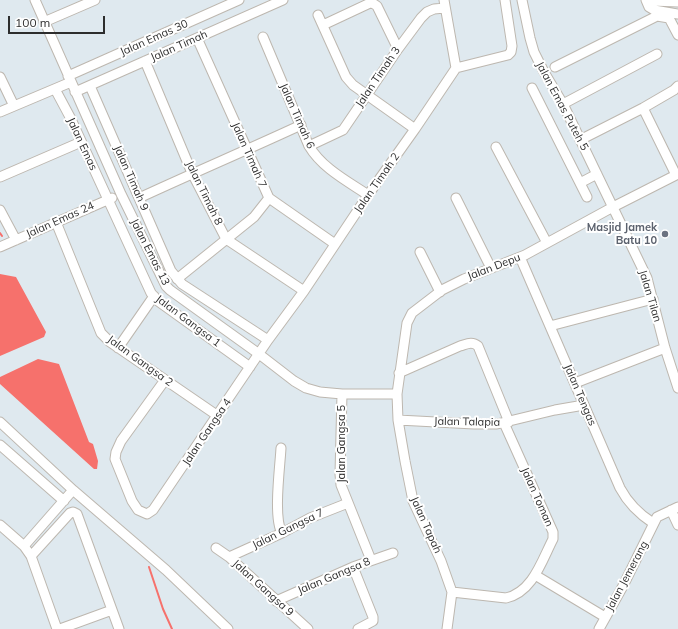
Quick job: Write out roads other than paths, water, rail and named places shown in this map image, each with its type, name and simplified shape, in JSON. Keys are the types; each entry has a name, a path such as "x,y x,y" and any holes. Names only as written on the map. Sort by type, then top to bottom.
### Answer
{"street":[{"name":"Jalan Emas 13","path":"35,0 121,194 166,286 175,295 259,354 294,381 306,388 320,392 342,394 397,394"},
{"path":"44,22 95,0"},
{"name":"Jalan Emas 30","path":"0,112 55,89 69,79 239,0"},
{"name":"Jalan Timah","path":"75,92 283,0"},
{"path":"445,4 456,68 508,55 511,52 512,46 505,0"},
{"name":"Jalan Emas Puteh 5","path":"522,0 534,52 562,104 613,207"},
{"path":"678,2 647,0 649,7 654,10 678,14"},
{"path":"323,25 370,3 374,4 377,6 398,49"},
{"name":"Jalan Timah 3","path":"309,146 343,130 420,18 427,12 445,4"},
{"path":"318,15 346,77 353,85 415,129"},
{"path":"555,66 657,16 669,18 678,35"},
{"name":"Jalan Timah 6","path":"263,37 314,155 321,162 368,195"},
{"name":"Jalan Timah 7","path":"197,38 269,198 336,244"},
{"path":"562,104 657,54"},
{"name":"Jalan Timah 8","path":"145,61 192,173 226,239 304,291"},
{"name":"Jalan Timah 2","path":"259,354 304,291 456,68"},
{"path":"0,77 14,106"},
{"name":"Jalan Timah 9","path":"90,86 172,271 177,279 182,284 268,340"},
{"path":"532,88 587,197"},
{"path":"580,140 643,108 677,88"},
{"name":"Jalan Emas","path":"55,89 108,200"},
{"name":"Jalan Depu","path":"398,420 397,394 399,373 407,323 412,313 440,292 464,279 520,257 676,175 643,108"},
{"path":"140,198 300,125"},
{"path":"0,177 81,142"},
{"path":"496,147 546,243"},
{"path":"580,182 597,174"},
{"name":"Jalan Emas 24","path":"0,247 121,194"},
{"path":"177,279 254,217 269,198"},
{"path":"456,198 491,268"},
{"name":"Jalan Gangsa 1","path":"108,200 154,296 158,301 250,367"},
{"name":"Jalan Tilan","path":"613,207 647,278 665,348 678,388"},
{"path":"0,210 16,240"},
{"name":"Jalan Gangsa 2","path":"56,222 101,333 118,348 218,416"},
{"path":"420,252 440,292"},
{"name":"Jalan Tengas","path":"520,257 627,500 643,517 653,523"},
{"path":"118,348 154,296"},
{"path":"550,326 653,299"},
{"name":"Jalan Talapia","path":"398,420 474,424 506,422 481,353 476,344 469,343 399,373"},
{"path":"575,383 665,348"},
{"name":"Jalan Gangsa 4","path":"165,380 121,441 116,452 115,459 132,501 138,510 146,514 154,510 259,354"},
{"name":"Jalan Gangsa 5","path":"342,394 341,485 371,560"},
{"path":"506,422 584,404"},
{"name":"Jalan Tapah","path":"398,420 413,501 441,561 452,592 447,629"},
{"path":"0,422 74,490 166,570 228,629"},
{"name":"Jalan Toman","path":"452,592 506,598 514,596 528,584 535,575 553,539 553,532 506,422"},
{"path":"0,445 64,500"},
{"path":"281,448 277,516 279,528 282,533"},
{"path":"24,546 74,490"},
{"name":"Jalan Gangsa 7","path":"229,557 282,533 310,518 348,503"},
{"path":"653,523 657,517 675,508 678,525"},
{"path":"31,556 70,513 73,512 77,514 119,629"},
{"name":"Jalan Jemerang","path":"600,629 605,617 624,586 653,523"},
{"path":"0,525 24,546 31,556 57,629"},
{"name":"Jalan Gangsa 9","path":"216,548 229,557 308,629"},
{"name":"Jalan Gangsa 8","path":"276,600 353,567 393,553"},
{"path":"353,567 373,617 373,621 358,629"},
{"path":"535,575 605,617"},
{"path":"60,629 112,610"}],"waterway":[{"path":"149,567 163,609 172,629"}],"place":[{"name":"Masjid Jamek Batu 10","path":"665,234"}]}
